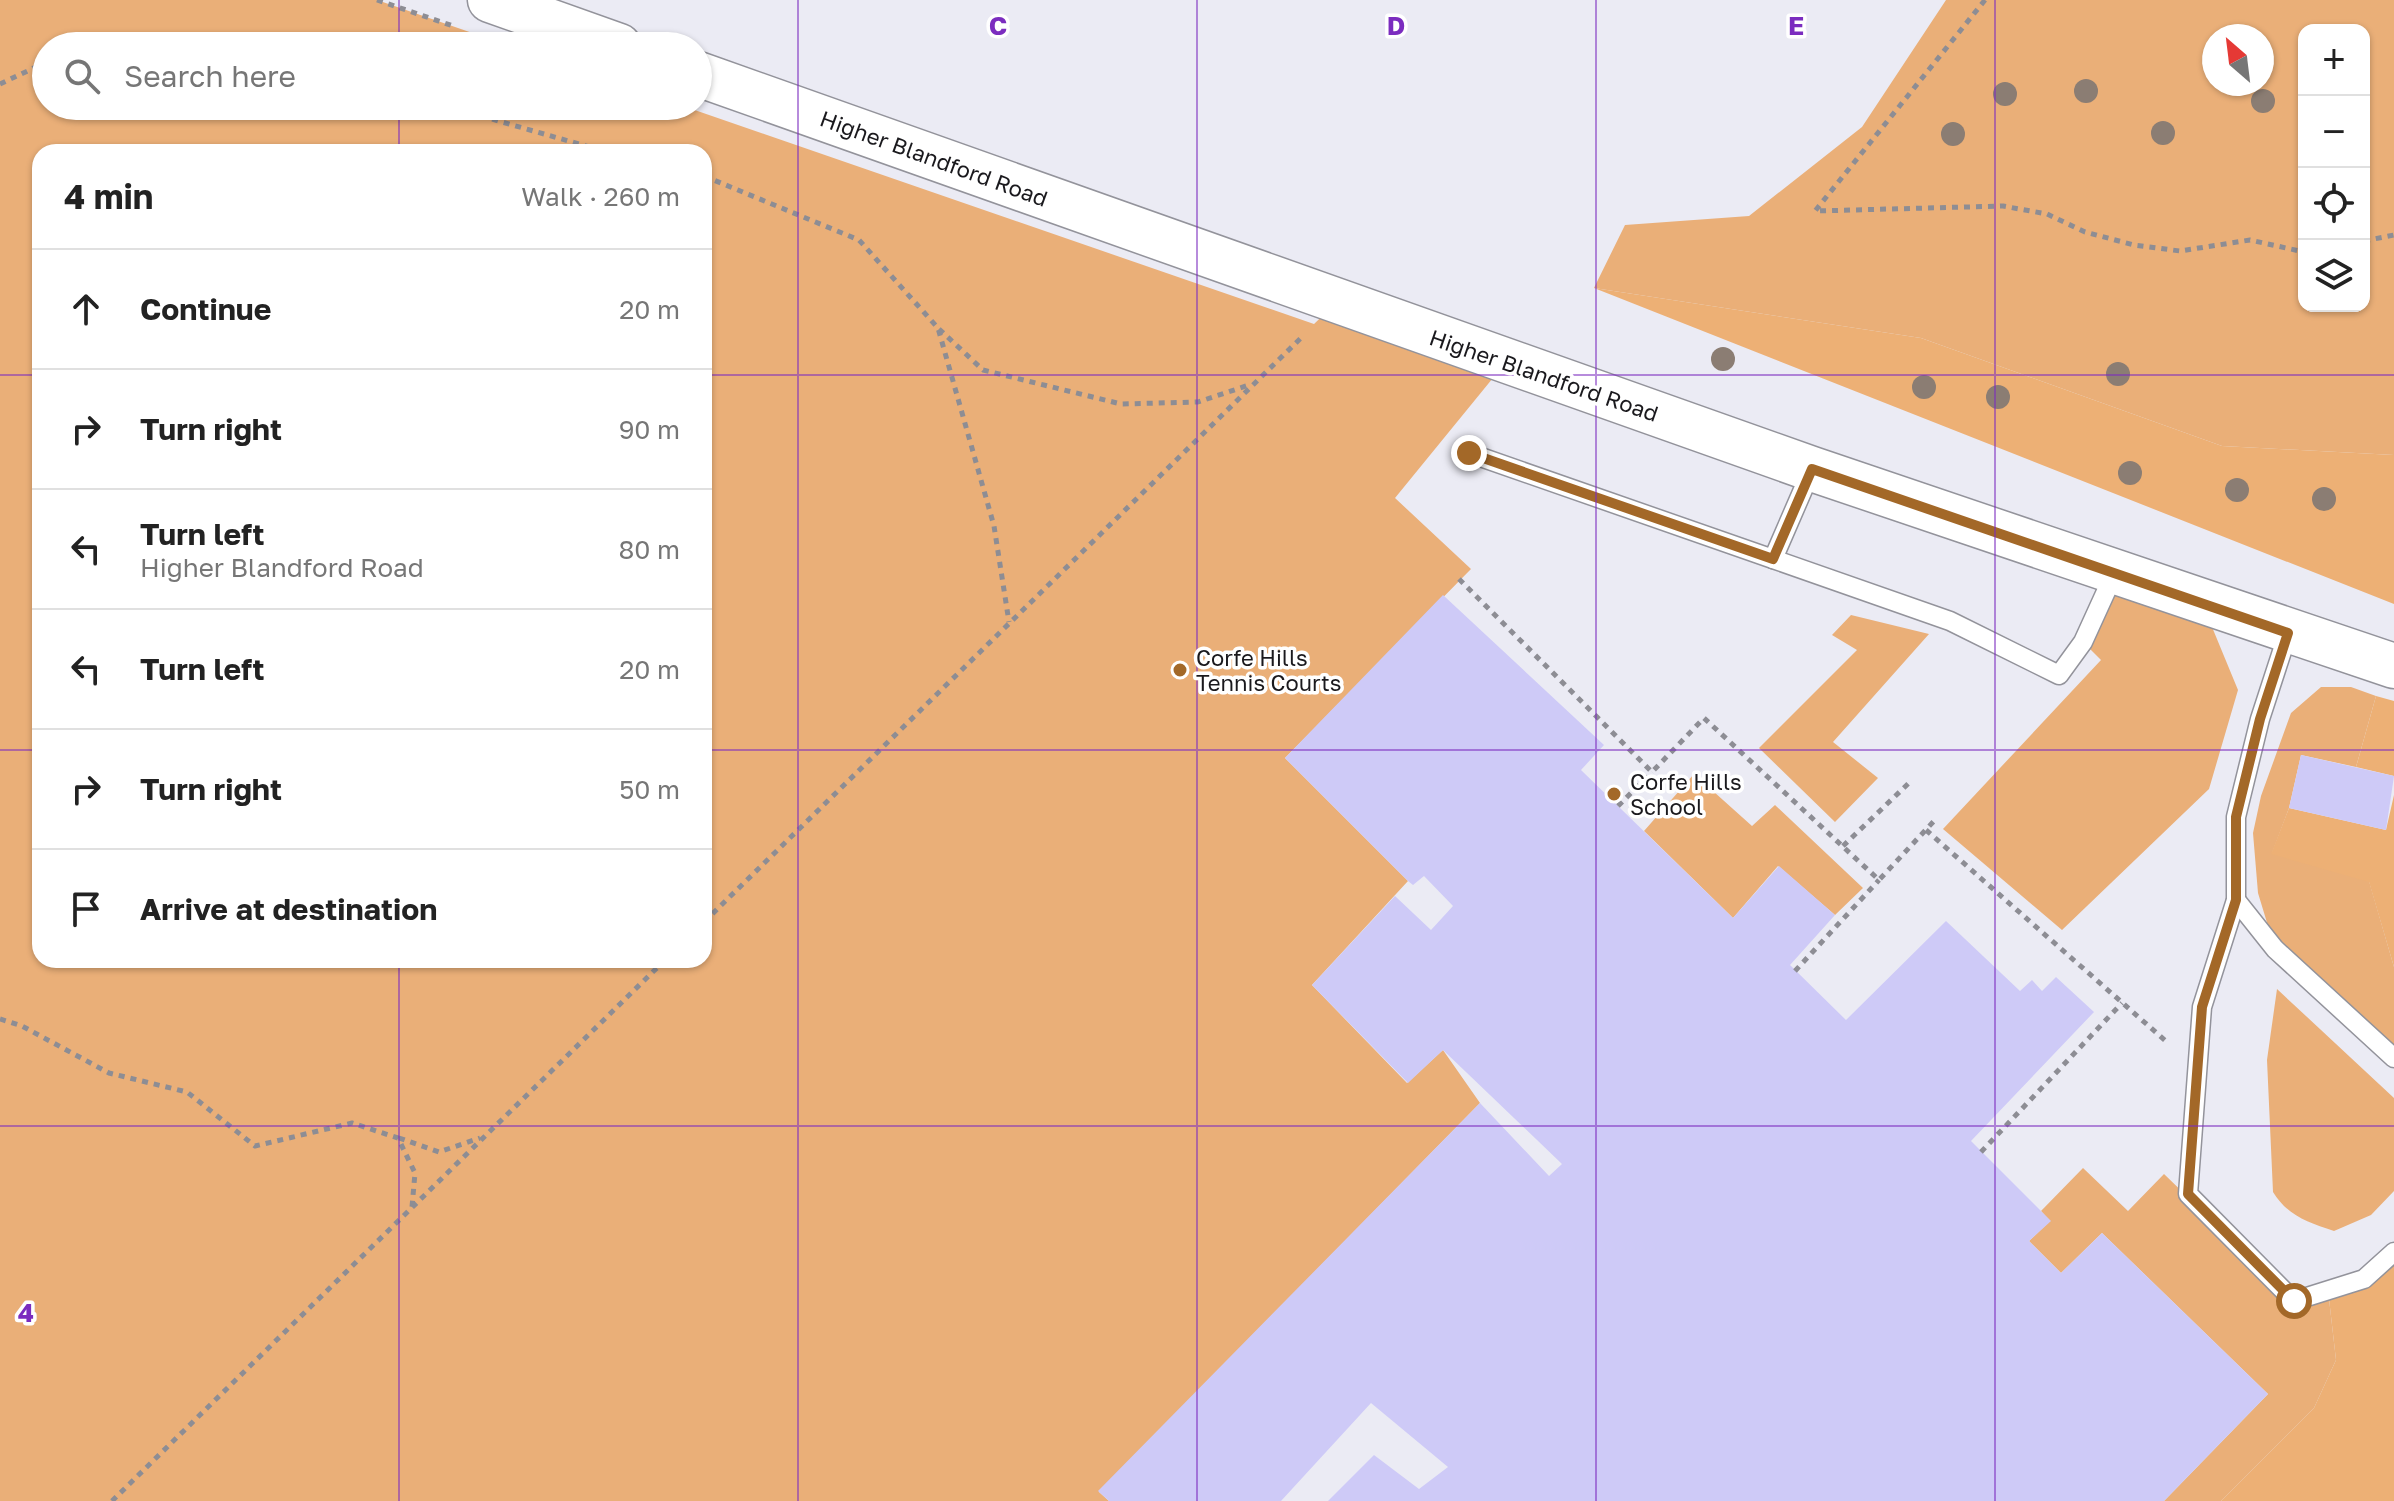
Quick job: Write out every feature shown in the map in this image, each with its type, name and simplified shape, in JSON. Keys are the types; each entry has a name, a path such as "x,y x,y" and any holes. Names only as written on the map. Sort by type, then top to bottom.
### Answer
{"main road":[{"path":"478,15 555,32"},
{"name":"Higher Blandford Road","path":"712,79 1812,469 2288,633 2394,666"}],"lane":[{"path":"1469,453 1950,621 2059,675 2083,642 2114,574"},
{"path":"1773,559 1812,469"},
{"path":"2288,633 2260,719 2236,817 2236,900 2202,1007 2188,1194 2294,1301 2364,1279 2394,1252"},
{"path":"2236,900 2275,949 2394,1058"}],"path":[{"path":"377,0 478,15"},
{"path":"1985,0 1815,211 2003,206 2047,214 2085,232 2134,245 2180,251 2250,240 2298,251"},
{"path":"0,84 32,69"},
{"path":"495,120 579,144"},
{"path":"712,179 859,240 938,328 983,370 1121,404 1198,402 1254,383"},
{"path":"2369,240 2394,235"},
{"path":"712,914 1314,325"},
{"path":"938,328 994,526 1009,623"},
{"path":"1459,579 1652,772"},
{"path":"1618,806 1704,718 1879,880"},
{"path":"1843,846 1911,781"},
{"path":"1795,971 1934,821"},
{"path":"1926,830 2197,1069"},
{"path":"112,1501 657,968"},
{"path":"1981,1152 2122,1003"},
{"path":"0,1019 22,1026 109,1073 187,1092 255,1146 352,1123 439,1152 485,1137"},
{"path":"398,1138 415,1173 412,1208"}],"shaded area":[{"path":"0,0 377,0 470,32 32,32 32,120 712,120 712,116 1314,324 1337,302 1506,362 1395,498 1471,569 1285,758 1408,881 1312,985 1407,1083 1443,1050 1480,1103 1099,1492 1109,1501 0,1501"},
{"path":"1946,0 2394,0 2394,455 2222,446 1921,338 1594,288 1625,225 1749,216 1862,127"},
{"path":"1594,288 1921,338 2222,446 2394,455 2394,604"},
{"path":"2114,574 2212,627 2238,690 2209,789 2062,930 1943,829 2101,660 2083,642"},
{"path":"1851,615 1929,634 1833,742 1878,778 1835,822 1759,748 1857,650 1832,635"},
{"path":"2321,687 2351,687 2376,696 2356,767 2301,755 2289,808 2272,853 2369,881 2394,967 2394,1058 2275,949 2258,893 2253,833 2261,796 2291,713"},
{"path":"2376,696 2394,701 2394,776 2356,767"},
{"path":"1694,774 1752,826 1775,805 1863,888 1835,915 1778,866 1733,918 1644,831"},
{"path":"2394,795 2394,967 2369,882 2271,854 2289,808 2386,830"},
{"path":"2277,989 2394,1098 2394,1191 2371,1215 2334,1231 2292,1213 2273,1192 2267,1060"},
{"path":"2083,1168 2128,1211 2164,1174 2294,1300 2328,1290 2336,1360 2314,1408 2221,1501 2164,1501 2268,1394 2102,1233 2061,1273 2029,1241 2050,1221 2041,1211"},
{"path":"2394,1252 2394,1501 2221,1501 2314,1408 2336,1360 2328,1290"}],"building":[{"name":"Corfe Hills School","path":"1443,595 1604,745 1581,770 1733,918 1779,866 1835,915 1790,965 1846,1020 1946,921 2020,991 2032,980 2042,991 2056,977 2094,1012 1971,1141 2051,1221 2029,1241 2061,1273 2102,1233 2268,1394 2164,1501 1328,1501 1374,1455 1419,1489 1448,1467 1371,1403 1281,1501 1109,1501 1098,1491 1480,1103 1549,1176 1562,1164 1443,1050 1408,1083 1312,985 1395,896 1431,930 1453,906 1424,876 1413,885 1408,881 1285,758"},
{"path":"2301,755 2394,776 2386,830 2289,808"}],"place":[{"name":"Corfe Hills Tennis Courts","path":"1180,670"},
{"name":"Corfe Hills School","path":"1614,794"}],"route":[{"path":"1469,453 1773,559 1812,469 2288,633 2260,719 2236,817 2236,900 2202,1007 2188,1194 2294,1301"}]}
